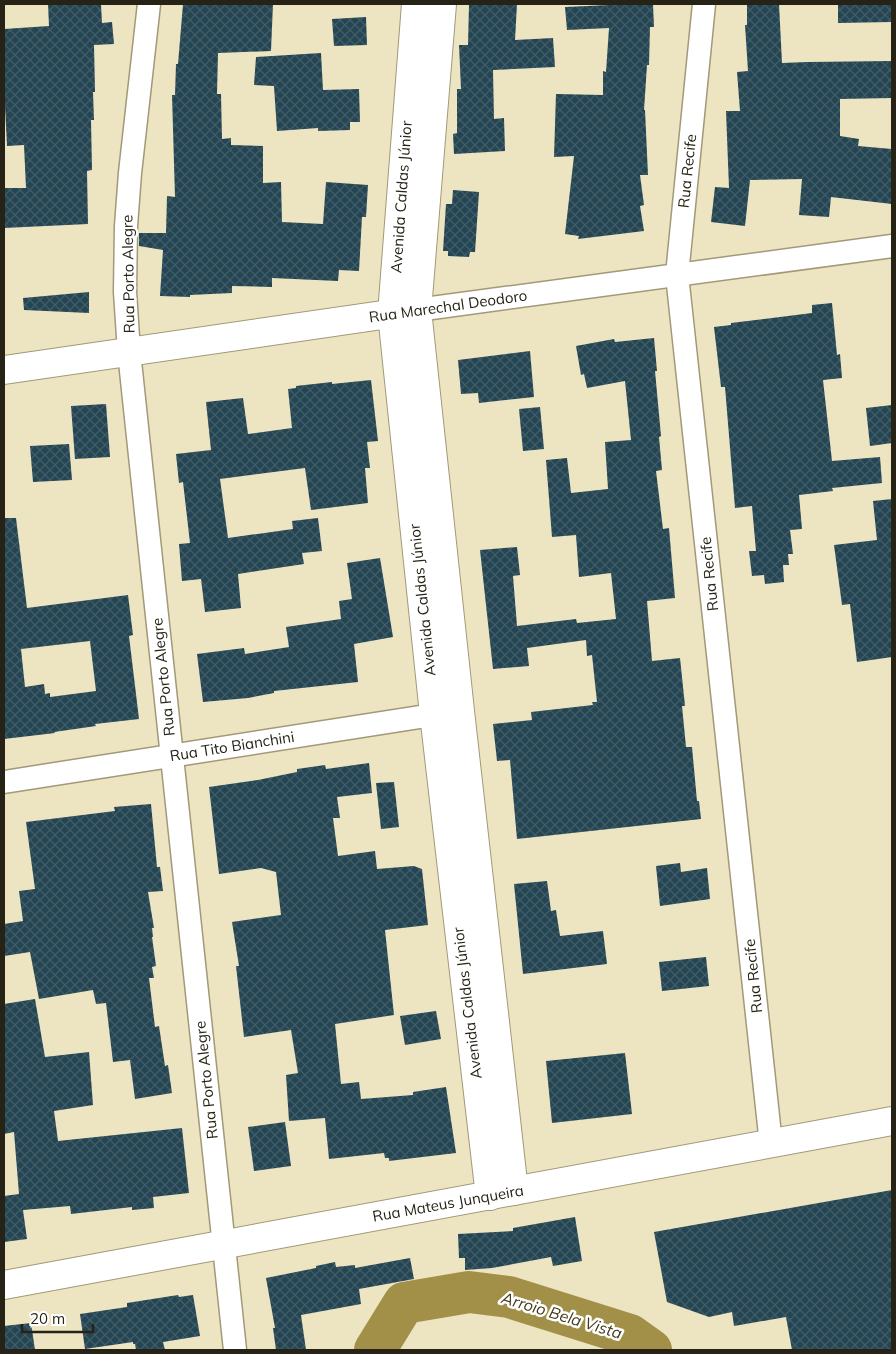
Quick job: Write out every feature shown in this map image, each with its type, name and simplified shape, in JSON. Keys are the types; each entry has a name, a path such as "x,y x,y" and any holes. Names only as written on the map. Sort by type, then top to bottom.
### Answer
{"main road":[{"name":"Avenida Caldas Júnior","path":"416,4 405,312 447,713 502,1193"},
{"name":"Avenida Caldas Júnior","path":"405,312 442,4"},
{"name":"Rua Marechal Deodoro","path":"4,370 405,312"},
{"name":"Rua Mateus Junqueira","path":"4,1285 892,1121"}],"street":[{"name":"Rua Porto Alegre","path":"149,4 130,172 126,226 125,292 129,352 234,1350"},
{"name":"Rua Recife","path":"704,4 677,275 771,1144"},
{"name":"Rua Marechal Deodoro","path":"405,312 892,246"},
{"name":"Rua Tito Bianchini","path":"4,782 447,713"}],"building":[{"path":"48,4 101,4 102,23 112,22 114,44 94,45 94,120 91,120 92,170 87,171 88,224 4,228 4,188 26,188 24,145 7,146 4,106 4,29 49,26"},
{"path":"183,4 273,4 271,51 218,53 217,94 221,94 222,139 231,138 231,145 263,146 263,183 281,182 282,222 323,224 326,182 368,185 366,217 362,217 359,271 339,270 338,281 272,278 272,287 232,286 232,293 190,295 190,297 160,296 163,250 139,246 139,233 166,233 167,196 175,197 172,95 175,95 176,64 178,64"},
{"path":"469,4 517,4 515,40 553,38 555,67 493,70 494,119 504,118 505,151 454,154 453,134 457,133 457,89 461,89 459,45 468,45"},
{"path":"653,4 654,27 650,27 649,65 647,65 644,110 648,175 640,175 644,205 640,206 644,231 578,239 579,236 565,234 574,156 554,157 556,94 603,95 603,71 606,72 609,28 567,30 565,7"},
{"path":"747,4 779,4 782,63 892,61 892,98 840,99 840,136 859,139 858,146 892,149 892,204 831,197 829,217 799,215 802,179 750,180 745,226 711,222 715,187 729,188 726,111 740,111 737,72 748,71 745,25 747,25"},
{"path":"838,4 892,4 892,22 838,23"},
{"path":"366,17 367,45 334,46 332,19"},
{"path":"321,53 323,90 359,89 360,122 350,122 350,130 318,131 318,128 277,131 274,86 254,85 256,57"},
{"path":"453,190 479,192 475,252 470,252 469,257 448,256 448,251 443,251 446,204 452,204"},
{"path":"89,292 89,313 24,310 23,298"},
{"path":"832,303 837,355 840,354 842,378 823,380 832,461 880,457 882,483 832,488 833,491 799,495 802,529 790,530 793,554 788,554 789,565 783,565 784,582 765,584 764,575 752,576 749,551 756,551 752,506 735,508 725,387 721,387 714,327 731,325 731,323 812,313 812,305"},
{"path":"654,338 662,470 656,471 663,529 669,528 675,598 647,601 652,661 680,658 685,706 682,706 686,747 692,747 697,801 699,801 701,819 517,839 510,760 497,761 493,724 532,720 531,712 593,705 592,702 597,702 592,655 587,656 586,640 527,648 529,666 493,669 480,550 517,547 520,575 513,576 517,626 576,619 577,623 616,619 611,573 579,577 576,535 552,537 546,460 567,458 571,493 608,489 605,442 631,440 625,381 587,388 584,374 581,375 576,346 614,339 615,342"},
{"path":"530,351 534,397 479,403 478,393 461,394 458,360"},
{"path":"371,380 378,441 367,442 370,468 365,468 368,503 311,510 305,468 220,479 228,538 293,529 292,521 318,518 322,551 302,553 304,564 238,574 241,608 205,612 201,579 182,581 179,544 190,543 183,482 179,483 176,454 211,450 206,402 243,398 248,434 292,428 288,389 296,388 296,386 332,382 332,384"},
{"path":"106,404 110,457 75,459 71,406"},
{"path":"892,405 892,443 870,446 866,408"},
{"path":"540,407 544,449 523,451 519,409"},
{"path":"69,444 72,480 33,482 30,446"},
{"path":"892,499 892,657 857,662 850,604 842,605 834,545 877,540 873,501"},
{"path":"4,518 16,518 27,608 128,595 133,635 129,636 139,719 95,724 96,726 55,733 4,739","holes":["90,641 96,691 50,697 50,693 45,694 44,684 25,687 21,649"]},
{"path":"380,558 393,637 354,644 358,682 274,691 274,693 248,698 203,702 197,654 244,648 245,654 289,647 286,627 341,619 339,601 352,599 347,563"},
{"path":"369,763 372,793 337,797 340,818 333,818 338,856 375,851 377,869 414,866 422,869 428,925 385,930 394,1015 335,1024 341,1084 359,1082 361,1099 413,1095 413,1092 446,1087 456,1153 389,1161 389,1158 385,1158 384,1153 329,1159 325,1118 289,1121 286,1075 298,1073 291,1030 244,1037 236,966 239,966 232,922 281,915 276,872 261,868 219,874 209,787 258,780 297,772 297,769 325,765 326,769"},
{"path":"394,782 399,827 381,829 376,783"},
{"path":"151,804 157,867 160,867 163,891 148,892 154,928 152,928 152,937 156,966 152,967 154,978 149,978 155,1027 159,1026 165,1066 168,1065 172,1093 135,1099 130,1060 113,1062 106,1003 96,1004 93,990 39,999 30,952 4,956 4,924 23,921 19,891 35,889 26,822 115,811 114,807"},
{"path":"680,863 681,872 707,868 710,899 660,906 656,866"},
{"path":"547,881 551,911 556,910 560,936 603,931 607,964 523,974 514,884"},
{"path":"706,957 709,986 662,991 659,962"},
{"path":"35,999 45,1057 89,1052 93,1105 54,1111 58,1141 182,1128 189,1193 153,1197 154,1208 132,1210 132,1207 71,1214 70,1206 23,1210 27,1239 4,1242 4,1196 19,1194 14,1132 4,1134 4,1004"},
{"path":"436,1011 441,1039 405,1045 400,1016"},
{"path":"625,1053 632,1114 552,1123 546,1061"},
{"path":"285,1122 291,1166 254,1171 248,1127"},
{"path":"892,1190 892,1350 792,1350 786,1317 734,1326 732,1312 709,1317 667,1302 654,1232"},
{"path":"575,1217 582,1261 553,1266 551,1257 492,1268 465,1270 465,1258 459,1258 458,1234 513,1231 513,1228"},
{"path":"410,1258 414,1279 359,1289 361,1304 301,1315 306,1350 276,1350 273,1328 275,1328 266,1278 316,1268 316,1266 335,1262 336,1267 355,1265 355,1268"},
{"path":"178,1295 179,1297 193,1295 200,1336 163,1342 165,1350 136,1350 133,1342 85,1349 80,1314 127,1307 127,1303"},
{"path":"31,1323 35,1350 4,1350 4,1326"}],"waterway":[{"name":"Arroio Bela Vista","path":"375,1350 404,1303 469,1292 509,1297 630,1335 651,1350"}]}
